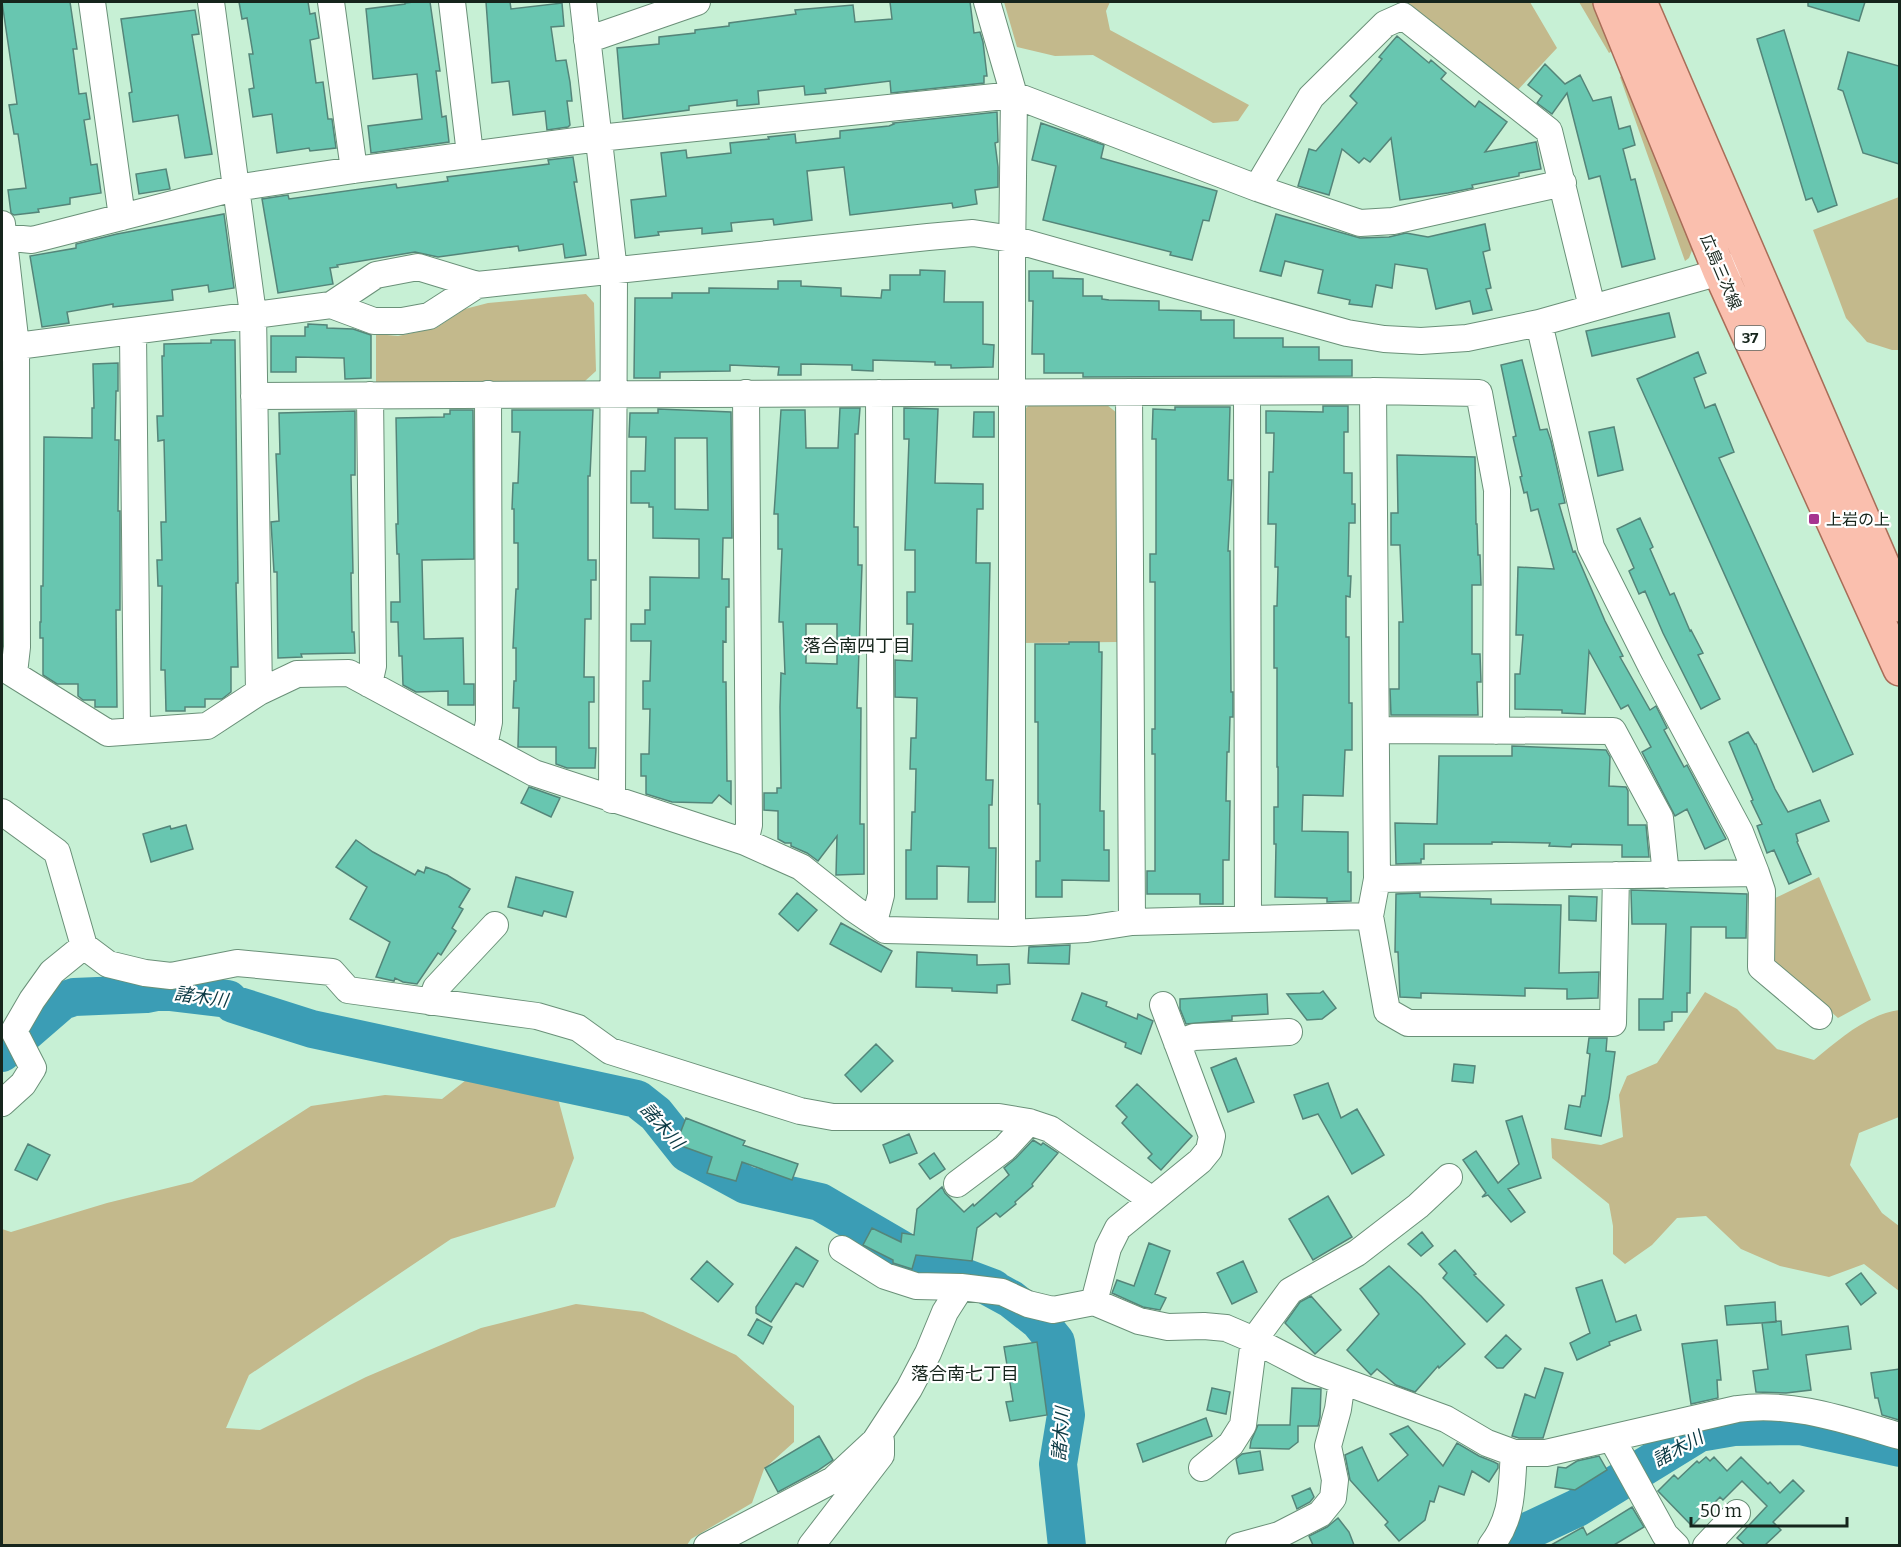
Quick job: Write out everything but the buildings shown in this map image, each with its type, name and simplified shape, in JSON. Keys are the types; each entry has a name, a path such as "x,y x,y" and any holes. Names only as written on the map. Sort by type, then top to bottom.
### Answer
{"main road":[{"name":"広島三次線","path":"1610,2 1720,272 1899,669"},
{"name":"広島三次線","path":"1640,2 1899,605"}],"street":[{"path":"92,2 122,218"},
{"path":"211,2 253,314 259,692"},
{"path":"331,2 354,170"},
{"path":"452,2 470,154"},
{"path":"583,2 614,271 612,800"},
{"path":"587,40 697,2"},
{"path":"987,2 1014,95 1012,933"},
{"path":"1257,188 1311,97 1385,24 1403,16 1549,130 1592,307"},
{"path":"1370,916 1132,922 1087,929 1012,933 885,930 854,909 801,867 745,842 534,773 349,674 297,674 259,692 207,726 108,733 8,670 17,647 9,347 2,233 32,240 235,188 470,154 599,138 1014,95 1257,188 1360,223 1393,221 1563,183"},
{"path":"331,305 376,275 418,267 477,285 973,233 1012,239 1347,333 1384,339 1421,341 1467,338 1539,323 1720,272 1751,260"},
{"path":"9,347 331,305 374,321 402,321 429,316 477,285"},
{"path":"1539,323 1591,547 1651,666 1740,832 1762,891 1761,967 1819,1016"},
{"path":"133,332 137,730"},
{"path":"254,396 1373,391 1479,393 1497,490 1496,731"},
{"path":"1373,391 1377,879 1370,916 1387,1011 1408,1023 1613,1023 1616,875"},
{"path":"1129,392 1132,922"},
{"path":"1247,392 1248,919"},
{"path":"745,842 749,825 746,393"},
{"path":"874,922 881,895 879,393"},
{"path":"484,746 489,722 488,394"},
{"path":"369,684 373,666 370,395"},
{"path":"1376,730 1613,731 1660,818 1666,875"},
{"path":"2,812 57,852 84,946 108,964 145,973 171,976 237,963 332,972 348,990 537,1016 578,1028 610,1051 800,1111 833,1117 999,1117 1029,1122 1050,1129 1152,1200"},
{"path":"1377,879 1756,873"},
{"path":"431,1002 436,988 495,926"},
{"path":"2,1102 23,1084 33,1068 14,1031 52,972 84,946"},
{"path":"1094,1302 1108,1248 1118,1228 1200,1161 1209,1150 1212,1136 1163,1005"},
{"path":"1177,1043 1194,1037 1289,1032"},
{"path":"957,1184 1005,1148 1029,1122"},
{"path":"1202,1468 1231,1444 1243,1425 1254,1340 1290,1291 1358,1253 1418,1206 1449,1177"},
{"path":"842,1249 885,1276 916,1286 961,1287 1002,1292 1028,1304 1053,1310 1094,1302 1139,1321 1168,1327 1204,1326 1226,1329 1254,1340 1310,1369 1446,1419 1487,1443 1514,1453 1546,1453 1737,1409 1763,1406 1824,1414 1899,1436"},
{"path":"707,1545 833,1480 875,1441 909,1389 928,1353 945,1312 961,1287"},
{"path":"1239,1545 1279,1535 1320,1514 1333,1498 1335,1480 1328,1446 1338,1409 1342,1381"},
{"path":"811,1545 881,1455 881,1432"},
{"path":"1612,1439 1665,1542"},
{"path":"1491,1545 1502,1531 1510,1507 1514,1453"},
{"path":"1706,1545 1737,1513"}],"shaded area":[{"path":"1004,2 1110,2 1106,11 1110,30 1249,105 1238,121 1213,123 1093,55 1055,56 1017,47"},
{"path":"1397,2 1530,2 1557,48 1515,93"},
{"path":"1579,2 1599,2 1618,47 1609,53"},
{"path":"1628,72 1693,248 1689,258 1685,261 1620,77"},
{"path":"1899,197 1900,350 1892,350 1867,342 1846,318 1813,230"},
{"path":"586,294 594,303 596,371 585,381 376,383 376,334 398,336 436,328 465,309 488,303"},
{"path":"1030,404 1107,405 1117,413 1118,642 1021,643 1019,415"},
{"path":"1819,877 1871,1000 1838,1018 1770,957 1771,900"},
{"path":"1705,992 1737,1009 1777,1049 1814,1060 1864,1022 1899,1010 1899,1117 1859,1133 1850,1165 1882,1213 1899,1226 1899,1291 1864,1264 1829,1277 1780,1266 1741,1249 1706,1216 1677,1218 1652,1245 1625,1264 1613,1254 1613,1226 1609,1204 1552,1158 1551,1138 1601,1145 1623,1137 1619,1095 1627,1076 1657,1063"},
{"path":"499,1054 534,1058 557,1095 574,1158 555,1207 451,1239 249,1375 226,1428 260,1430 366,1377 481,1328 576,1304 643,1312 736,1355 794,1406 794,1442 764,1469 752,1503 691,1539 687,1545 2,1545 2,1229 11,1232 107,1203 192,1182 311,1106 385,1095 442,1099"}],"waterway":[{"name":"諸木川","path":"2,1053 62,1001 74,997 146,994 161,991 228,999 233,1004 312,1029 637,1099 656,1114 687,1153 746,1185 820,1202 921,1261 993,1288 989,1287 1011,1299 1039,1321 1056,1342 1066,1415 1058,1464 1067,1546"},
{"name":"諸木川","path":"1511,1546 1528,1531 1577,1508 1699,1433 1734,1427 1800,1426 1900,1448"}],"place":[{"name":"上岩の上","path":"1814,519"}],"district":[{"name":"落合南四丁目","path":"857,646"},
{"name":"落合南七丁目","path":"965,1374"}]}
